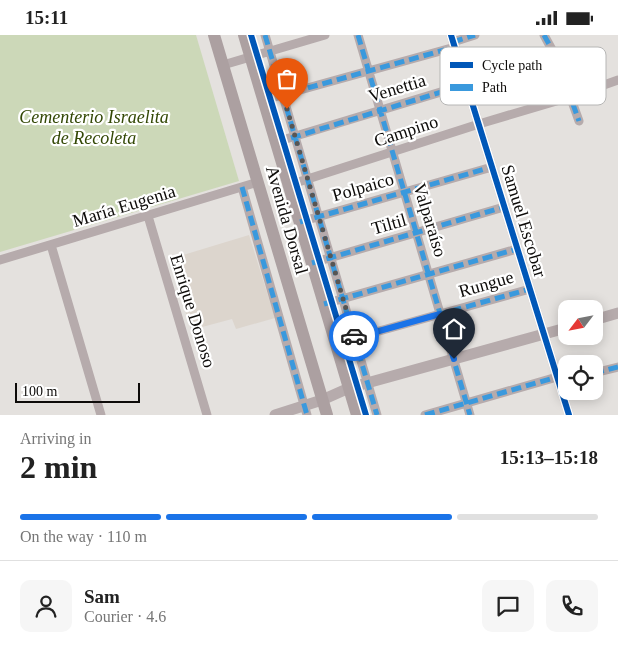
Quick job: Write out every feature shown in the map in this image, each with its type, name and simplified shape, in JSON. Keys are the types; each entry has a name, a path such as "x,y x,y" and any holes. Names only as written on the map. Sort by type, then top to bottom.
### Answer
{"main road":[{"name":"Avenida Dorsal","path":"214,35 327,415"},
{"name":"Avenida Dorsal","path":"244,35 357,415"}],"street":[{"name":"Avenida Dorsal","path":"265,35 377,415"},
{"path":"223,65 325,35"},
{"name":"Valparaíso","path":"358,35 470,415"},
{"path":"264,100 369,71 475,35"},
{"path":"544,35 551,47"},
{"name":"Campino","path":"606,84 618,80"},
{"name":"Venettia","path":"276,142 440,92"},
{"name":"Samuel Escobar","path":"473,105 544,334 558,372"},
{"name":"Campino","path":"289,185 543,105"},
{"path":"573,105 579,121"},
{"name":"Polpaico","path":"300,222 492,167"},
{"name":"María Eugenia","path":"0,260 258,182"},
{"name":"Avenida Dorsal","path":"242,187 306,411"},
{"name":"Tiltil","path":"312,263 504,207"},
{"name":"Enrique Donoso","path":"148,215 207,415"},
{"path":"51,245 101,415"},
{"path":"324,304 517,249"},
{"name":"Rungue","path":"336,343 530,289"},
{"path":"603,317 618,313"},
{"path":"275,415 306,411 322,400 349,388 558,330"},
{"path":"603,371 618,367"},
{"path":"425,415 558,381"},
{"name":"Samuel Escobar","path":"566,400 569,415"}],"shaded area":[{"path":"249,235 275,318 236,329 232,319 191,330 170,259"}],"green space":[{"name":"Cementerio Israelita de Recoleta","path":"0,35 196,35 239,181 0,252"}],"marked path":[{"path":"265,35 377,415"},
{"path":"358,35 470,415"},
{"path":"453,42 475,35"},
{"path":"544,35 551,47"},
{"path":"279,96 440,51"},
{"path":"291,138 440,92"},
{"path":"573,105 579,121"},
{"path":"300,222 492,167"},
{"path":"242,187 307,415"},
{"path":"312,263 504,207"},
{"path":"324,304 517,249"},
{"path":"336,343 530,289"},
{"path":"603,371 618,367"},
{"path":"425,415 557,377"}],"cycle path":[{"path":"251,35 366,415"},
{"path":"451,35 455,47"},
{"path":"473,105 569,415"}],"way so far":[{"path":"287,109 354,336"}],"route":[{"path":"354,336 354,338 440,314 454,359"}]}
